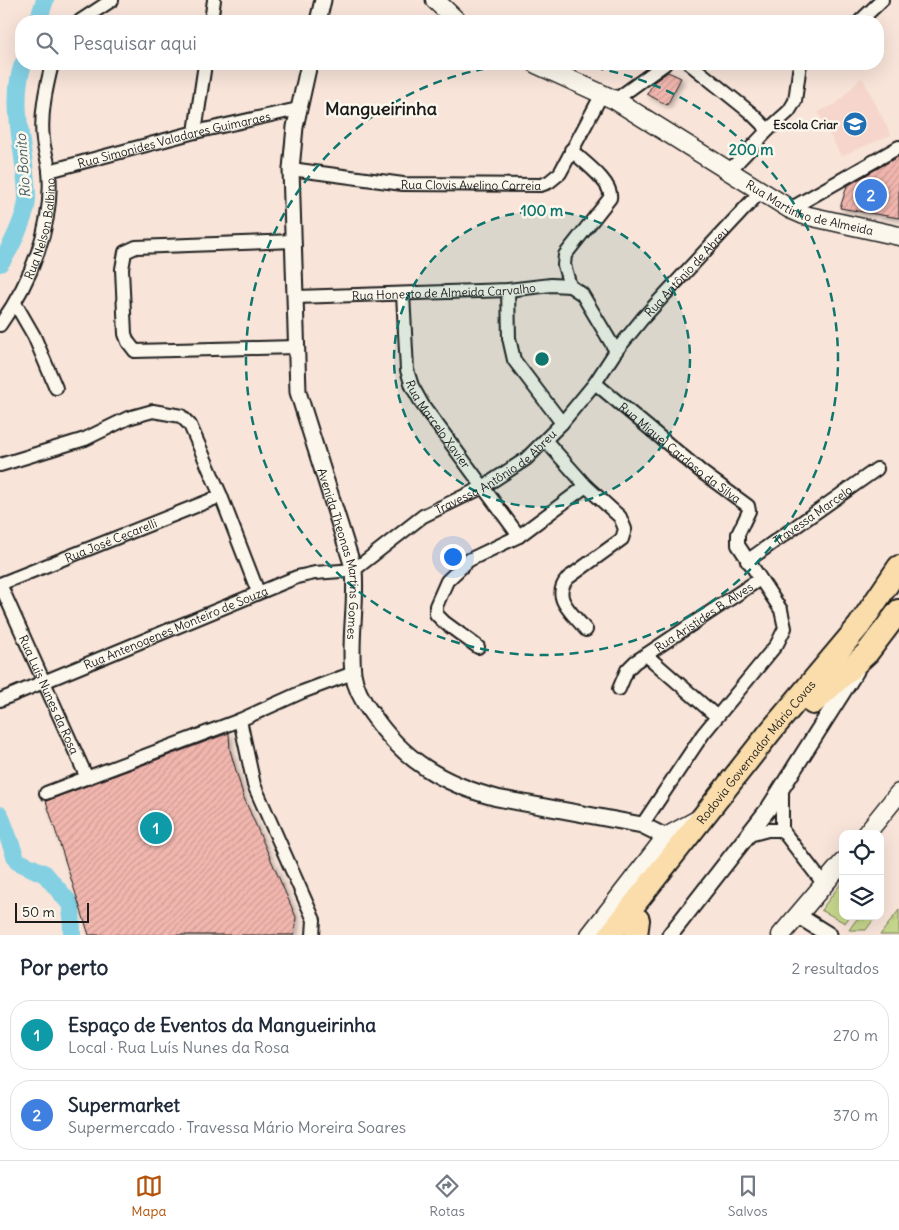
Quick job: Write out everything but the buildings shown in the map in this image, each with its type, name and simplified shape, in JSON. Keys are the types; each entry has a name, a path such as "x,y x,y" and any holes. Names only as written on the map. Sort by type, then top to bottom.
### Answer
{"highway":[{"path":"859,626 899,552"},
{"name":"Rodovia Governador Mário Covas","path":"610,935 770,732 859,626 899,567"},
{"name":"Rodovia Governador Mário Covas","path":"634,930 867,633 899,587"},
{"path":"813,702 867,653 899,611"}],"main road":[{"path":"435,0 451,15"},
{"name":"Rua Martinho de Almeida","path":"549,70 608,97 760,192 804,216 898,236"},
{"path":"869,830 899,793"},
{"path":"590,935 666,837 706,815"},
{"path":"781,935 839,866"}],"street":[{"path":"89,15 112,0"},
{"path":"212,15 214,0"},
{"path":"319,15 323,0"},
{"path":"866,15 882,0"},
{"name":"Rua Nelson Balbino","path":"0,325 15,303 34,265 41,240 48,204 49,171 43,139 42,121 51,70"},
{"path":"195,132 204,70"},
{"name":"Avenida Theonas Martins Gomes","path":"308,70 298,109 291,169 298,392 301,407 354,570 356,591 353,674 364,703 386,736 410,758 444,780 474,792 497,798 642,825 666,837"},
{"path":"608,97 655,70"},
{"path":"697,70 751,113 768,130"},
{"name":"Rua Martinho de Almeida","path":"729,171 789,111 795,100 798,70"},
{"name":"Rua Clovis Avelino Correia","path":"291,169 403,184 541,185 549,182 560,173 571,150 608,97"},
{"name":"Rua Simonides Valadares Guimaraes","path":"49,171 195,132 298,109"},
{"path":"790,209 899,146"},
{"path":"571,150 607,184 611,193 610,198 565,255 564,265 570,286 575,288 586,300 616,351"},
{"name":"Rua Antônio de Abreu","path":"616,351 643,318 760,192"},
{"path":"294,241 129,248 124,255 122,269 125,334 131,347 140,352 296,347"},
{"name":"Rua Honesto de Almeida Carvalho","path":"296,298 508,290 551,284 570,286"},
{"path":"508,290 509,338 517,365 562,424"},
{"name":"Rua Marcelo Xavier","path":"404,294 407,370 412,386 519,536"},
{"path":"15,303 34,336 56,388"},
{"name":"Travessa Antônio de Abreu","path":"354,570 422,516 483,487 526,459 562,424 595,383 616,351"},
{"name":"Rua Miguel Cardoso da Silva","path":"595,383 703,473 748,506 747,518 737,540 746,560 781,610 785,628 777,644 716,716 642,825"},
{"path":"0,465 85,440 140,414 153,411 170,412 181,416 190,425 221,496 258,592"},
{"path":"546,441 586,486 615,511 623,523 622,539 568,578 562,585 561,599 586,630"},
{"name":"Travessa Marcelo","path":"746,560 877,469"},
{"path":"478,647 438,617 436,606 447,581 455,571 485,551 519,536 586,486"},
{"name":"Rua José Cecarelli","path":"0,584 221,496"},
{"name":"Rua Antenogenes Monteiro de Souza","path":"0,700 44,680 306,574 354,570"},
{"name":"Rua Aristides B. Alves","path":"619,689 627,670 646,655 760,580"},
{"name":"Rua Luís Nunes da Rosa","path":"0,584 87,778"},
{"path":"670,935 749,835 867,653"},
{"name":"Rua Aristides B. Alves","path":"646,655 716,716"},
{"path":"46,793 240,720 302,692 353,674"},
{"path":"240,720 254,785 314,920 313,935"},
{"path":"782,786 782,830 823,883"},
{"path":"749,835 768,830 782,830"},
{"path":"797,915 829,935"}],"shaded area":[{"name":"Escola Criar","path":"862,77 891,135 841,156 818,112 836,104"}],"green space":[{"path":"839,886 839,920 821,910"},
{"path":"899,910 899,935 880,935"},
{"path":"856,920 873,920 866,930 849,930"}],"waterway":[{"name":"Rio Bonito","path":"40,15 45,0"},
{"name":"Rio Bonito","path":"0,263 18,231 27,204 18,113 19,79 21,70"},
{"name":"Rio Bonito","path":"0,815 17,861 45,874 71,905 72,935"}],"place":[{"name":"Escola Criar","path":"855,124"},
{"name":"Supermarket","path":"871,195"},
{"name":"Espaço de Eventos da Mangueirinha","path":"156,828"}],"district":[{"name":"Mangueirinha","path":"381,108"}]}
